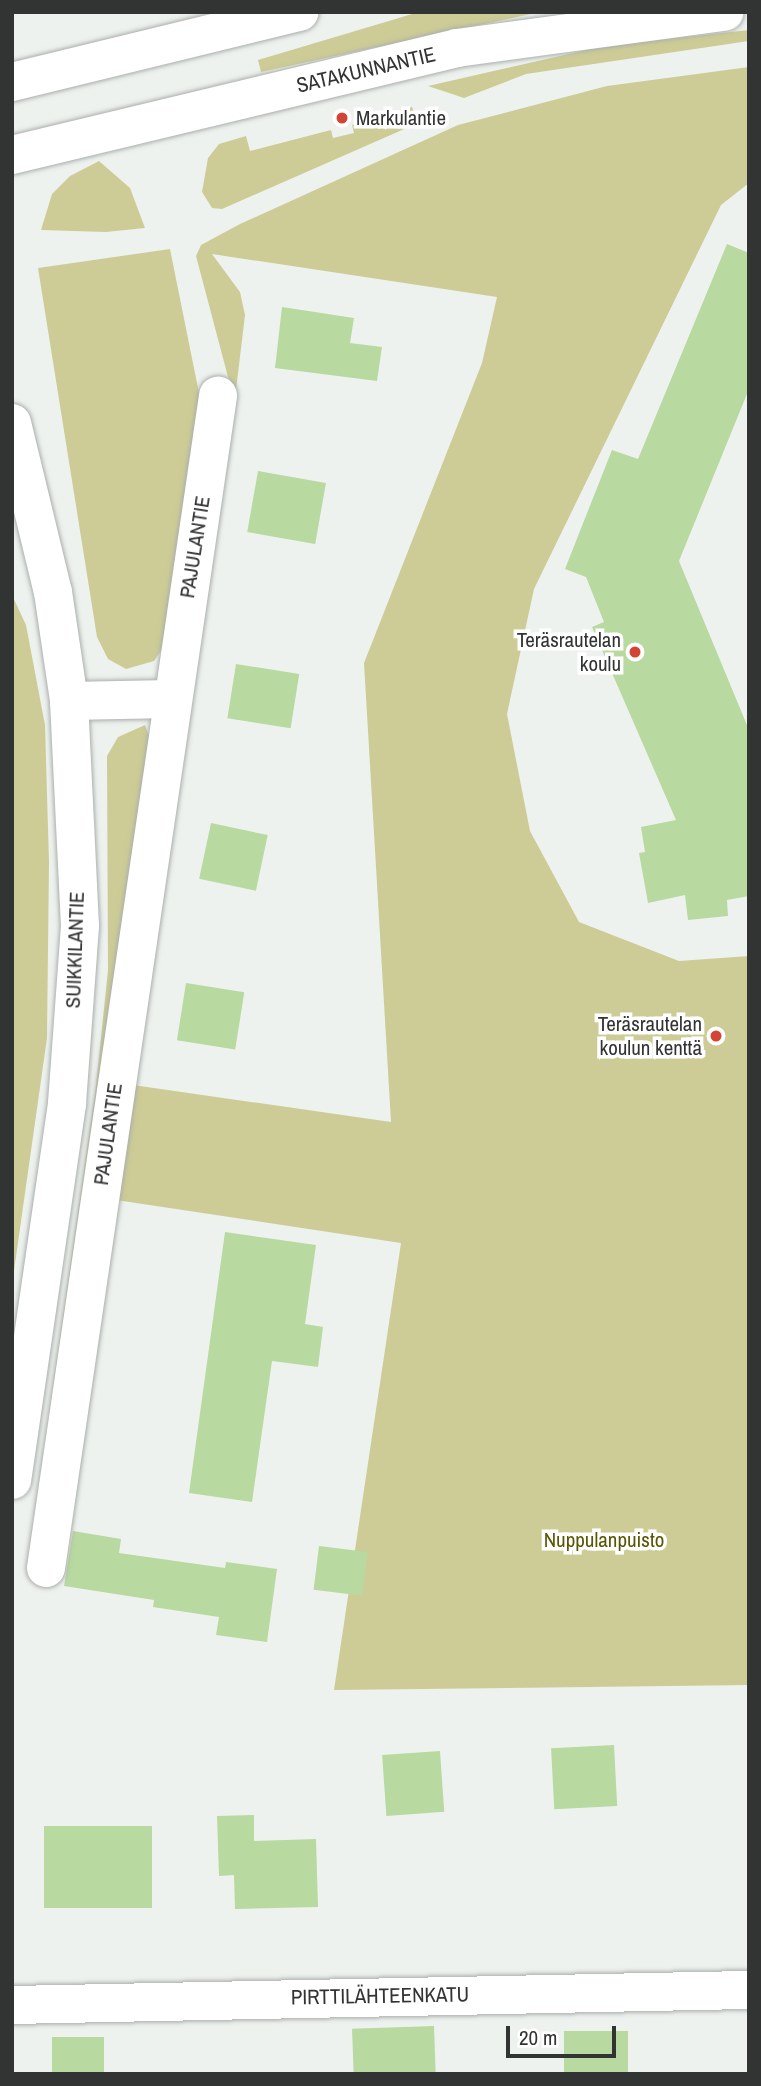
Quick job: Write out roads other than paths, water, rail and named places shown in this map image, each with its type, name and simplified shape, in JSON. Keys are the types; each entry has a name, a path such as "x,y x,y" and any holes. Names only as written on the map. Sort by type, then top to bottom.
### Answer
{"main road":[{"path":"12,82 299,12"},
{"name":"SATAKUNNANTIE","path":"12,155 457,48 588,27 725,12"},
{"name":"PAJULANTIE","path":"46,1568 171,699 218,396"},
{"name":"SUIKKILANTIE","path":"12,423 53,592 69,701 80,926 67,1104 12,1480"},
{"path":"69,701 171,699"},
{"name":"PIRTTILÄHTEENKATU","path":"12,2005 749,1990"}],"place":[{"name":"Markulantie","path":"342,118"},
{"name":"Teräsrautelan koulu","path":"635,652"},
{"name":"Teräsrautelan koulun kenttä","path":"716,1036"}],"park label":[{"name":"Nuppulanpuisto","path":"604,1540"}]}
